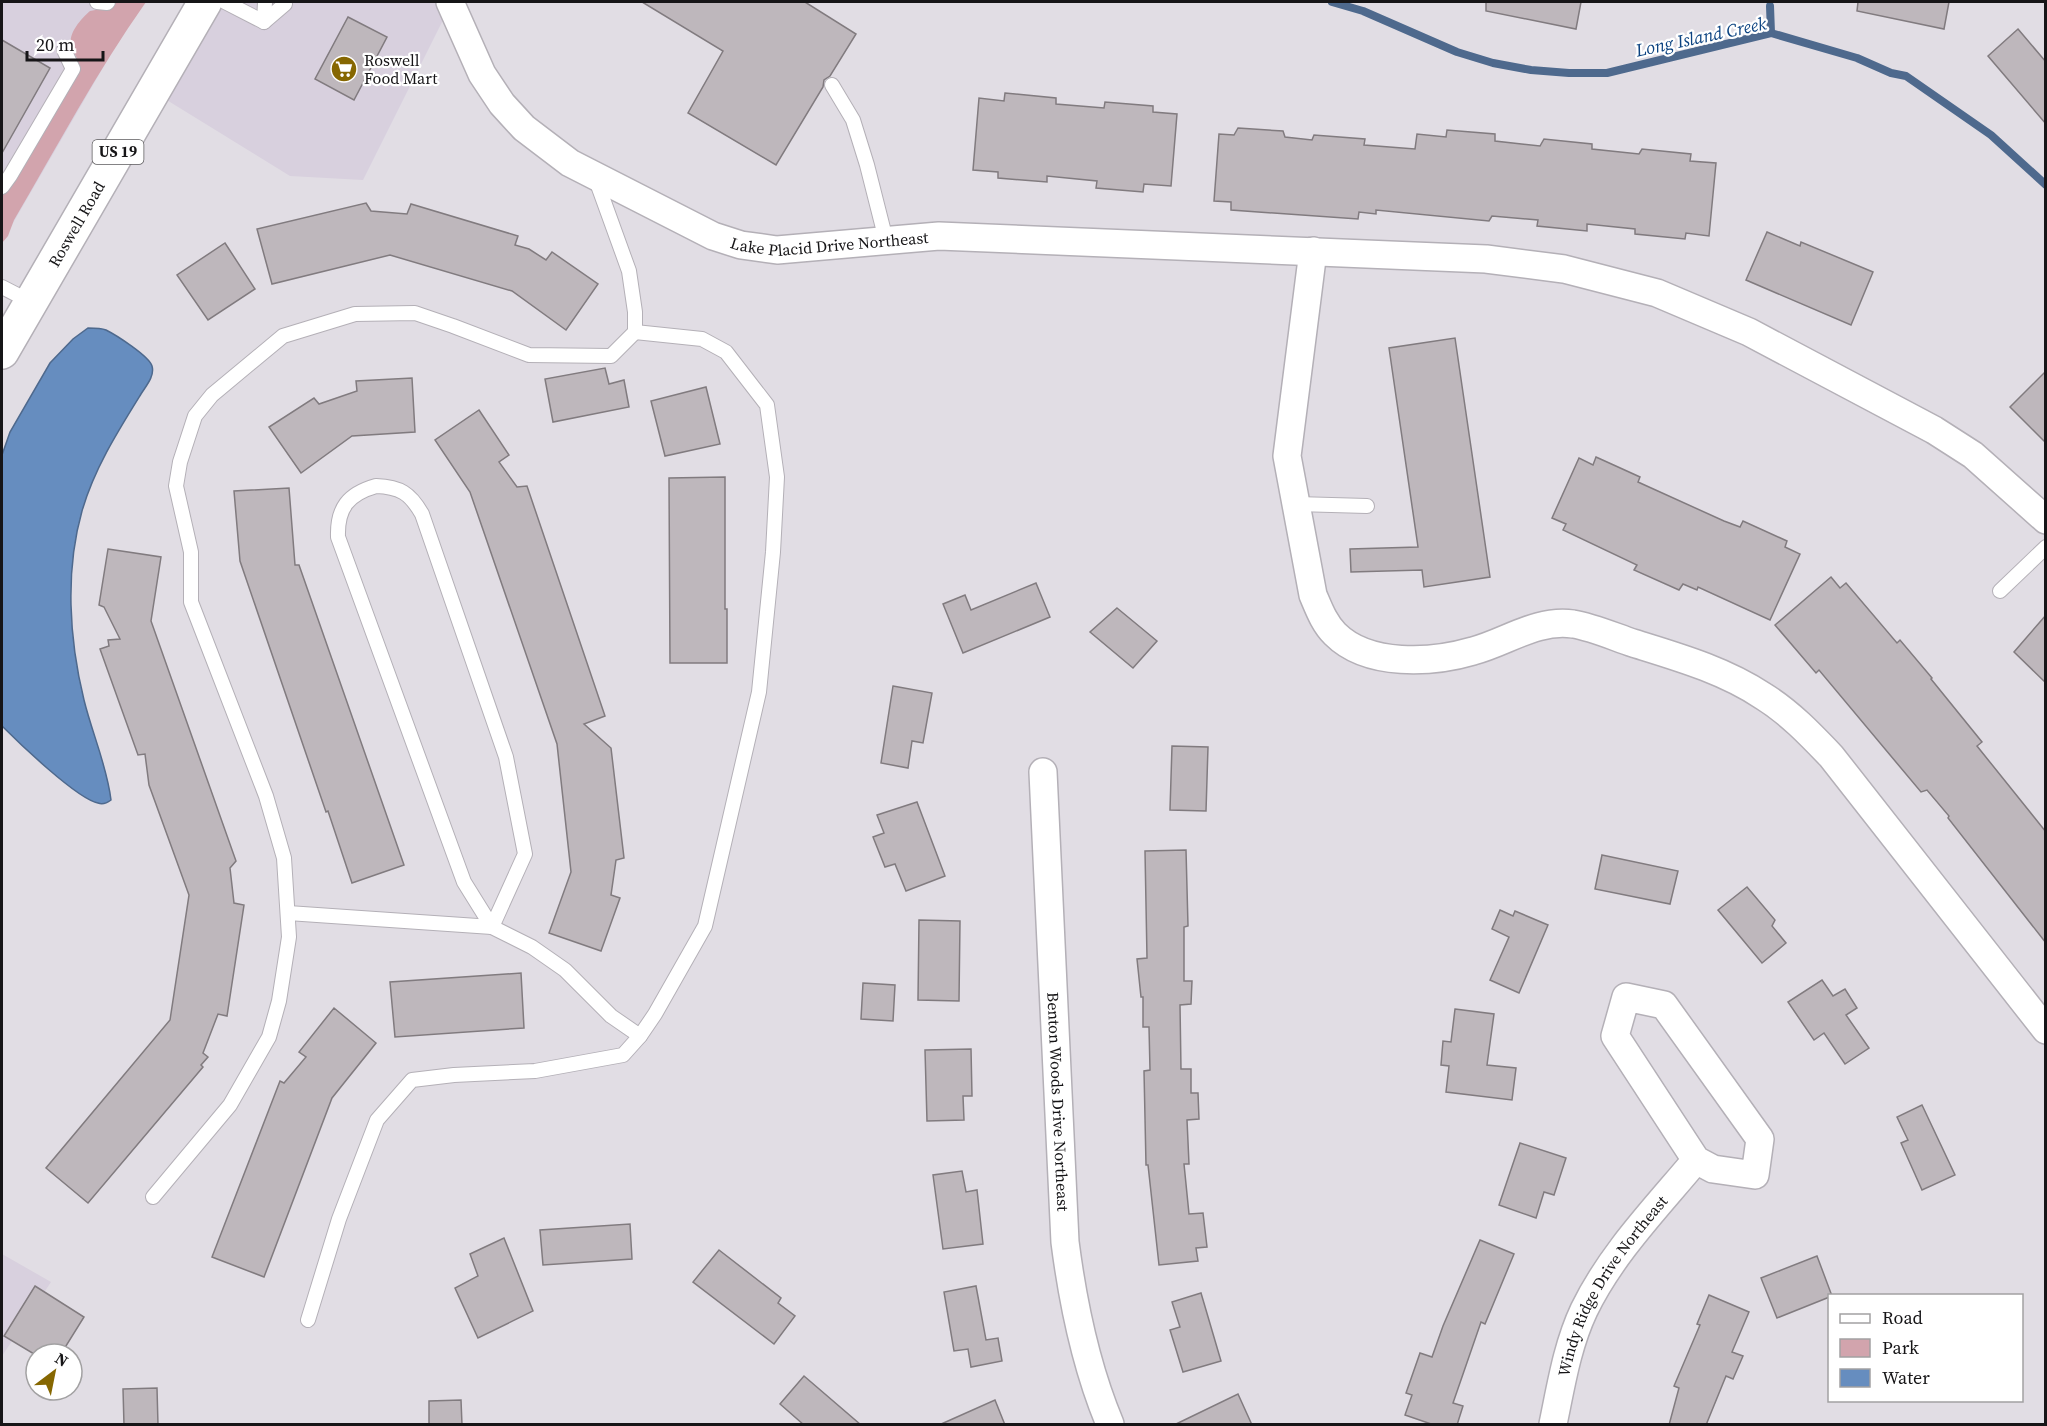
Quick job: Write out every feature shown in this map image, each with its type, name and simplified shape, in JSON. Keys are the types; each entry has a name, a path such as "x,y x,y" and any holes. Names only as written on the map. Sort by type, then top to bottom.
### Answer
{"main road":[{"name":"Roswell Road","path":"2,352 205,2"}],"street":[{"name":"Lake Placid Drive Northeast","path":"450,2 482,74 502,104 533,135 570,163 713,236 741,245 777,249 939,236 1486,259 1564,269 1657,293 1749,332 1934,430 1973,455 2046,520"},
{"path":"1313,251 1287,456 1313,595 1322,616 1335,634 1352,647 1371,656 1421,660 1473,651 1541,625 1572,624 1701,664 1763,695 1801,725 1831,756 2046,1030"},
{"name":"Benton Woods Drive Northeast","path":"1042,772 1065,1242 1085,1349 1110,1425"},
{"path":"1626,997 1664,1005 1760,1139 1755,1175 1713,1169 1695,1160 1616,1036 1626,997"},
{"name":"Windy Ridge Drive Northeast","path":"1553,1425 1566,1362 1583,1311 1613,1260 1695,1160"}],"lane":[{"path":"97,2 108,2"},
{"path":"225,2 264,22"},
{"path":"264,22 265,2"},
{"path":"264,22 285,4"},
{"path":"2,187 73,69 64,50"},
{"path":"832,85 853,120 886,240"},
{"path":"153,1197 230,1105 269,1037 279,1001 289,937 284,858 266,796 191,602 191,552 176,486 180,462 195,416 212,395 283,336 355,314 415,313 529,355 611,356 635,332 635,312 629,271 595,176"},
{"path":"2,287 31,302"},
{"path":"308,1320 339,1219 377,1120 412,1080 454,1075 535,1071 623,1055 640,1036 705,926 759,692 774,552 777,477 767,405 726,352 702,339 635,332"},
{"path":"376,486 390,486 404,492 415,502 422,514 506,757 525,854 492,927 464,882 338,537 338,523 342,509 362,490 376,486"},
{"path":"1296,504 1367,506"},
{"path":"2000,591 2046,547"},
{"path":"288,913 492,927 532,948 564,970 611,1016 640,1036"}],"shaded area":[{"path":"2,2 141,2 2,242"},
{"path":"187,2 452,2 363,180 290,176 144,86"},
{"path":"2,1254 51,1282 2,1356"}],"green space":[{"path":"117,2 146,2 94,82 2,243 2,196 76,69 77,58 71,46 73,31 90,11 111,7"}],"water":[{"path":"88,328 106,330 124,341 150,362 153,370 150,381 115,436 93,480 82,511 73,557 71,605 75,653 84,700 111,800 102,804 76,792 2,726 2,455 10,432 50,363 73,339"}],"building":[{"path":"642,2 805,2 856,34 830,76 824,80 823,87 776,165 688,113 723,51"},
{"path":"1486,2 1581,2 1576,29 1486,11"},
{"path":"1858,2 1949,2 1944,29 1857,11"},
{"path":"348,17 387,37 354,100 315,79"},
{"path":"2018,29 2046,62 2046,124 1988,56"},
{"path":"2,40 50,68 2,153"},
{"path":"1005,93 1056,98 1056,104 1104,108 1105,102 1153,106 1153,112 1177,114 1171,186 1144,184 1143,192 1096,188 1097,181 1047,176 1047,182 998,178 998,172 973,170 979,98 1004,101"},
{"path":"1238,128 1283,131 1285,137 1312,140 1314,135 1365,139 1364,145 1415,149 1417,134 1446,137 1447,130 1495,134 1495,141 1540,146 1544,139 1592,144 1592,149 1639,154 1642,149 1691,154 1690,161 1716,163 1709,236 1686,233 1685,239 1635,234 1635,229 1587,224 1587,231 1537,226 1538,220 1492,216 1489,221 1376,210 1376,214 1359,212 1358,219 1231,210 1231,202 1214,201 1219,134 1234,135"},
{"path":"366,203 371,211 407,214 411,204 518,236 515,245 529,249 546,260 552,252 598,284 566,330 512,291 390,255 272,284 257,229"},
{"path":"1767,232 1800,246 1801,242 1873,272 1851,325 1746,280"},
{"path":"225,243 255,289 208,320 177,275"},
{"path":"1455,338 1490,577 1424,587 1422,570 1351,572 1350,549 1418,547 1389,348"},
{"path":"605,368 609,384 624,380 629,407 553,422 545,379"},
{"path":"2046,371 2046,443 2010,407"},
{"path":"412,378 415,432 352,436 301,473 269,427 314,398 319,404 357,391 356,381"},
{"path":"706,387 720,444 665,456 651,401"},
{"path":"479,410 509,455 499,462 517,487 527,486 605,716 584,724 611,748 624,858 616,860 611,895 620,898 601,951 549,933 571,872 557,744 470,492 435,440"},
{"path":"1596,457 1640,477 1638,482 1724,521 1740,527 1743,521 1787,541 1785,547 1800,554 1770,620 1698,587 1697,590 1683,584 1679,590 1634,570 1637,565 1563,530 1566,524 1552,518 1579,458 1593,465"},
{"path":"725,477 727,663 670,663 669,478"},
{"path":"289,488 295,565 299,565 404,865 352,883 240,561 234,491"},
{"path":"108,549 161,557 151,621 236,861 230,868 234,903 244,905 227,1016 218,1014 203,1053 208,1057 201,1065 203,1067 88,1203 46,1168 170,1020 189,895 149,785 145,754 138,755 100,649 109,646 108,640 120,639 104,607 99,605"},
{"path":"1831,577 1840,588 1846,583 1897,643 1900,640 1982,742 1977,746 2046,832 2046,943 1927,790 1921,792 1819,670 1816,673 1775,625"},
{"path":"1036,583 1050,617 963,653 943,604 965,595 971,610"},
{"path":"1117,608 1157,641 1133,668 1090,632"},
{"path":"2046,615 2046,683 2014,652"},
{"path":"893,686 932,693 923,743 912,741 908,768 881,763"},
{"path":"1172,746 1208,747 1206,811 1170,810"},
{"path":"917,802 945,876 906,891 895,864 885,867 873,837 884,833 877,815"},
{"path":"1186,850 1188,926 1184,927 1184,981 1192,981 1191,1004 1180,1005 1181,1069 1191,1069 1191,1093 1198,1093 1199,1119 1187,1120 1189,1164 1184,1164 1189,1214 1203,1213 1207,1247 1196,1248 1198,1261 1159,1265 1148,1165 1146,1165 1144,1071 1150,1070 1149,1027 1143,1027 1143,997 1141,997 1137,959 1147,958 1145,851"},
{"path":"1602,855 1678,871 1670,904 1595,889"},
{"path":"1747,887 1775,920 1772,926 1786,943 1762,963 1718,910"},
{"path":"1500,910 1513,916 1515,911 1548,925 1519,993 1490,980 1509,937 1492,929"},
{"path":"919,920 960,921 959,1001 918,1000"},
{"path":"521,973 524,1028 395,1037 390,982"},
{"path":"1822,980 1833,996 1845,989 1857,1008 1846,1015 1869,1048 1845,1064 1824,1033 1814,1040 1788,1002"},
{"path":"863,983 895,985 893,1021 861,1019"},
{"path":"334,1008 376,1043 332,1098 264,1277 212,1257 280,1081 284,1083 306,1057 299,1052"},
{"path":"1455,1009 1494,1014 1487,1065 1516,1068 1512,1100 1446,1092 1449,1066 1441,1065 1443,1041 1451,1042"},
{"path":"971,1049 972,1096 963,1096 964,1120 927,1121 925,1050"},
{"path":"1922,1105 1955,1175 1922,1190 1901,1143 1908,1140 1897,1117"},
{"path":"1520,1143 1566,1158 1554,1195 1544,1192 1536,1218 1499,1205"},
{"path":"962,1171 966,1192 977,1190 983,1244 943,1249 933,1175"},
{"path":"630,1224 632,1259 543,1265 540,1230"},
{"path":"504,1238 533,1311 478,1338 455,1288 478,1276 470,1254"},
{"path":"1480,1240 1514,1254 1485,1324 1481,1322 1453,1403 1463,1406 1457,1425 1434,1425 1405,1415 1412,1395 1406,1393 1420,1353 1432,1357"},
{"path":"719,1250 781,1298 778,1303 795,1316 774,1344 693,1282"},
{"path":"1817,1256 1831,1294 1828,1294 1828,1298 1777,1318 1761,1278"},
{"path":"35,1286 84,1317 68,1342 24,1342 24,1348 4,1336"},
{"path":"976,1286 986,1340 998,1338 1002,1361 971,1367 968,1349 954,1351 944,1292"},
{"path":"1201,1293 1221,1361 1183,1372 1170,1330 1180,1327 1172,1302"},
{"path":"1709,1295 1749,1312 1732,1352 1743,1356 1733,1379 1726,1376 1706,1425 1669,1425 1679,1388 1674,1386 1700,1325 1697,1324"},
{"path":"804,1376 861,1425 804,1425 780,1404"},
{"path":"157,1388 158,1425 124,1425 123,1389"},
{"path":"1238,1394 1252,1425 1174,1425"},
{"path":"461,1400 462,1425 429,1425 429,1401"},
{"path":"995,1400 1005,1425 939,1425"}],"waterway":[{"name":"Long Island Creek","path":"1332,2 1363,11 1457,52 1493,63 1531,70 1569,73 1607,73 1771,33 1857,58 1891,73 1906,76 1991,135 2046,185"},
{"path":"1770,6 1771,33"}],"place":[{"name":"Roswell Food Mart","path":"344,69"}]}
